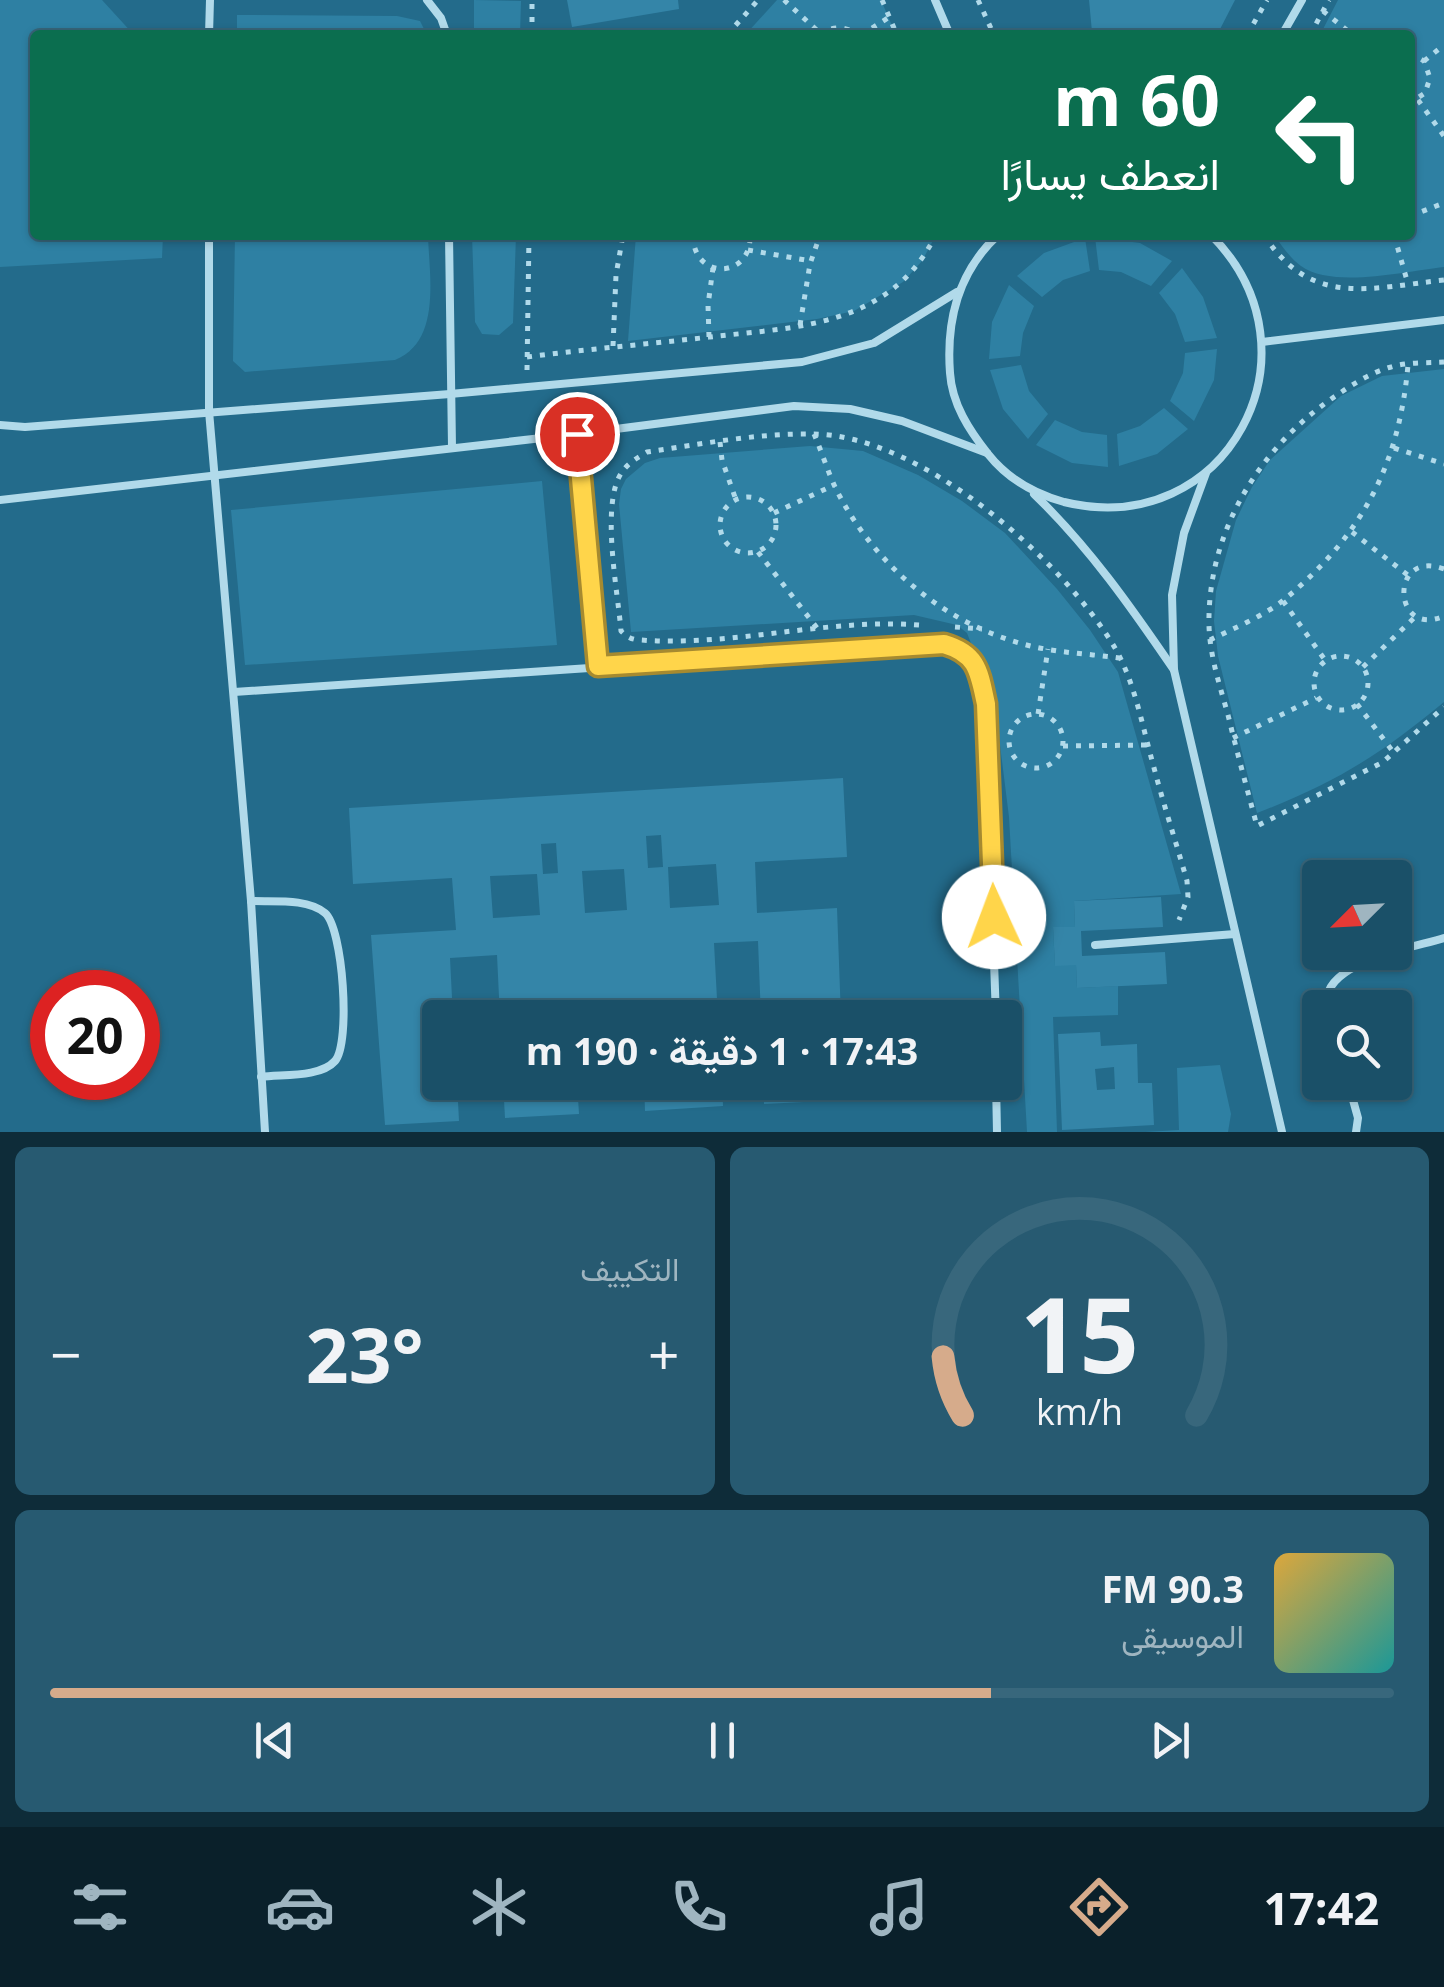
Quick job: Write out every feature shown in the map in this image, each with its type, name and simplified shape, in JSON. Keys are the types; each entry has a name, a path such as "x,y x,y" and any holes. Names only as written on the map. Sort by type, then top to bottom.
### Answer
{"lane":[{"path":"210,0 210,30"},
{"path":"427,0 445,30"},
{"path":"935,0 948,30"},
{"path":"1285,30 1302,0"},
{"path":"209,240 209,411 251,901 266,1132"},
{"path":"450,240 452,447"},
{"path":"981,251 983,240"},
{"path":"993,240 981,251 958,292 947,339 951,387 969,432 1000,469 1043,496 1093,508 1144,504 1191,484 1229,450 1254,405 1264,354 1256,303 1233,257 1216,240"},
{"path":"0,425 25,427 526,388 727,370 839,355 894,332 958,292"},
{"path":"1262,342 1444,320"},
{"path":"0,500 794,406 850,409 902,421 987,453"},
{"path":"577,434 598,666"},
{"path":"1207,469 1184,533 1172,595 1174,670 1282,1132"},
{"path":"1024,484 1066,525 1118,587 1174,670"},
{"path":"234,692 944,644 963,650 978,670 986,704 995,1000"},
{"path":"251,901 314,904 330,916 338,935 344,1042 334,1061 320,1070 261,1076"},
{"path":"1096,945 1235,934"},
{"path":"1329,990 1332,981 1350,968 1444,938"},
{"path":"996,1100 997,1132"},
{"path":"1353,1100 1358,1118 1356,1132"}],"path":[{"path":"532,0 532,30"},
{"path":"731,30 758,0"},
{"path":"784,0 816,30"},
{"path":"882,0 895,30"},
{"path":"978,0 992,30"},
{"path":"1250,30 1267,0"},
{"path":"1313,30 1330,0"},
{"path":"1323,11 1347,30"},
{"path":"868,30 890,17"},
{"path":"1424,61 1444,45"},
{"path":"1415,55 1424,61 1430,78 1425,94 1415,102"},
{"path":"1418,100 1444,136"},
{"path":"1415,214 1444,204"},
{"path":"526,388 529,240"},
{"path":"613,346 614,290 622,240"},
{"path":"692,240 697,256 713,268 726,269 735,266 748,250 749,240"},
{"path":"800,325 819,240"},
{"path":"527,356 800,325 848,313 879,299 903,282 922,262 933,240"},
{"path":"1267,240 1293,270 1319,284 1358,290 1444,280"},
{"path":"1395,240 1408,284"},
{"path":"748,250 812,262"},
{"path":"709,337 713,268"},
{"path":"1444,362 1392,366 1358,382 1318,408 1276,447 1252,477 1224,535 1210,596 1210,640 1256,826 1338,787 1394,753 1444,707"},
{"path":"1210,640 1283,601 1352,532 1394,448 1404,409 1408,365"},
{"path":"814,434 834,485 872,544 911,585 941,608 982,629 1048,649 1119,658"},
{"path":"924,625 886,622 628,638 621,630 613,528 613,494 620,474 646,452 814,434 852,439 887,450 983,505 1071,592 1119,658 1132,686 1187,881 1188,897 1167,940"},
{"path":"720,442 736,500"},
{"path":"1394,448 1444,464"},
{"path":"774,514 834,485"},
{"path":"736,500 760,500 774,514 776,531 758,552 738,552 723,540 720,519 736,500"},
{"path":"1352,532 1408,576"},
{"path":"758,552 817,628"},
{"path":"1444,569 1420,567 1408,576 1403,598 1416,616 1429,620 1444,616"},
{"path":"1283,601 1325,660"},
{"path":"1362,666 1416,616"},
{"path":"943,626 982,629"},
{"path":"1038,714 1048,649"},
{"path":"1343,656 1362,666 1368,685 1358,704 1334,710 1317,698 1313,681 1325,660 1343,656"},
{"path":"1233,738 1317,698"},
{"path":"1358,704 1394,753"},
{"path":"1038,714 1054,720 1060,728 1062,746 1053,762 1044,767 1026,766 1016,760 1009,734 1024,716 1038,714"},
{"path":"1062,746 1148,745"}],"shaded area":[{"path":"0,0 102,0 129,30 30,30 30,240 163,240 162,258 0,267"},
{"path":"474,0 521,1 520,30 474,30"},
{"path":"777,0 881,0 894,30 750,30"},
{"path":"1338,0 1444,0 1444,267 1370,277 1332,276 1301,266 1278,240 1415,240 1415,30 1323,30"},
{"path":"237,15 397,16 420,21 424,30 237,30"},
{"path":"235,240 428,240 430,305 420,338 410,351 395,360 245,372 233,361"},
{"path":"472,240 516,240 513,323 499,335 482,334 475,322"},
{"path":"636,240 933,240 922,261 903,282 854,311 817,319 628,341"},
{"path":"1085,240 1090,271 1063,280 1042,297 1017,276 1044,253"},
{"path":"1095,240 1140,243 1172,261 1151,286 1121,272 1099,270"},
{"path":"1182,268 1203,297 1217,338 1185,342 1175,314 1159,293"},
{"path":"1009,285 1034,306 1023,333 1020,356 989,359 992,322"},
{"path":"1217,349 1214,380 1194,421 1170,401 1183,373 1185,353"},
{"path":"1021,365 1029,391 1048,414 1028,439 1003,409 990,370"},
{"path":"1444,369 1444,702 1356,766 1257,813 1218,656 1214,621 1216,591 1236,520 1270,460 1341,396 1382,376"},
{"path":"1164,408 1188,429 1157,454 1119,466 1117,434 1140,426"},
{"path":"1055,420 1082,432 1107,435 1108,467 1072,463 1036,445"},
{"path":"810,446 863,451 918,475 1005,533 1057,589 1118,672 1181,894 1074,901 1075,927 1053,928 1055,965 1076,965 1077,988 1118,986 1118,1015 1053,1017 1057,1132 1027,1132 1009,817 988,687 967,633 957,625 914,615 631,632 619,504 621,489 626,479 645,463 660,458"},
{"path":"542,481 557,645 245,665 231,510"},
{"path":"1220,1065 1231,1114 1228,1132 1145,1132 1179,1130 1177,1068"}],"building":[{"path":"567,0 678,0 679,9 572,27"},
{"path":"1089,0 1235,0 1220,30 1092,30"},
{"path":"843,778 847,857 755,862 757,913 837,908 840,1000 760,1000 758,941 714,943 717,1000 499,1000 497,955 450,958 452,1000 422,1000 422,1100 458,1100 459,1121 385,1125 371,935 456,930 452,878 353,884 349,808","holes":["661,835 663,867 648,868 646,836","556,843 558,873 543,874 541,844","716,864 719,905 670,908 668,867","624,869 627,910 585,913 582,871","537,874 540,915 493,918 490,876"]},
{"path":"1161,897 1163,927 1081,931 1082,956 1165,952 1167,984 1077,988 1076,965 1055,966 1053,927 1075,927 1074,901"},
{"path":"1100,1032 1101,1046 1137,1044 1138,1083 1152,1083 1154,1125 1062,1130 1058,1034","holes":["1114,1067 1115,1089 1097,1090 1095,1069"]},
{"path":"504,1100 578,1100 579,1114 505,1118"},
{"path":"645,1100 723,1100 723,1106 645,1111"},
{"path":"764,1100 844,1100 764,1104"}],"route":[{"path":"577,434 598,666 944,644 963,650 978,670 986,704 994,917"}]}
